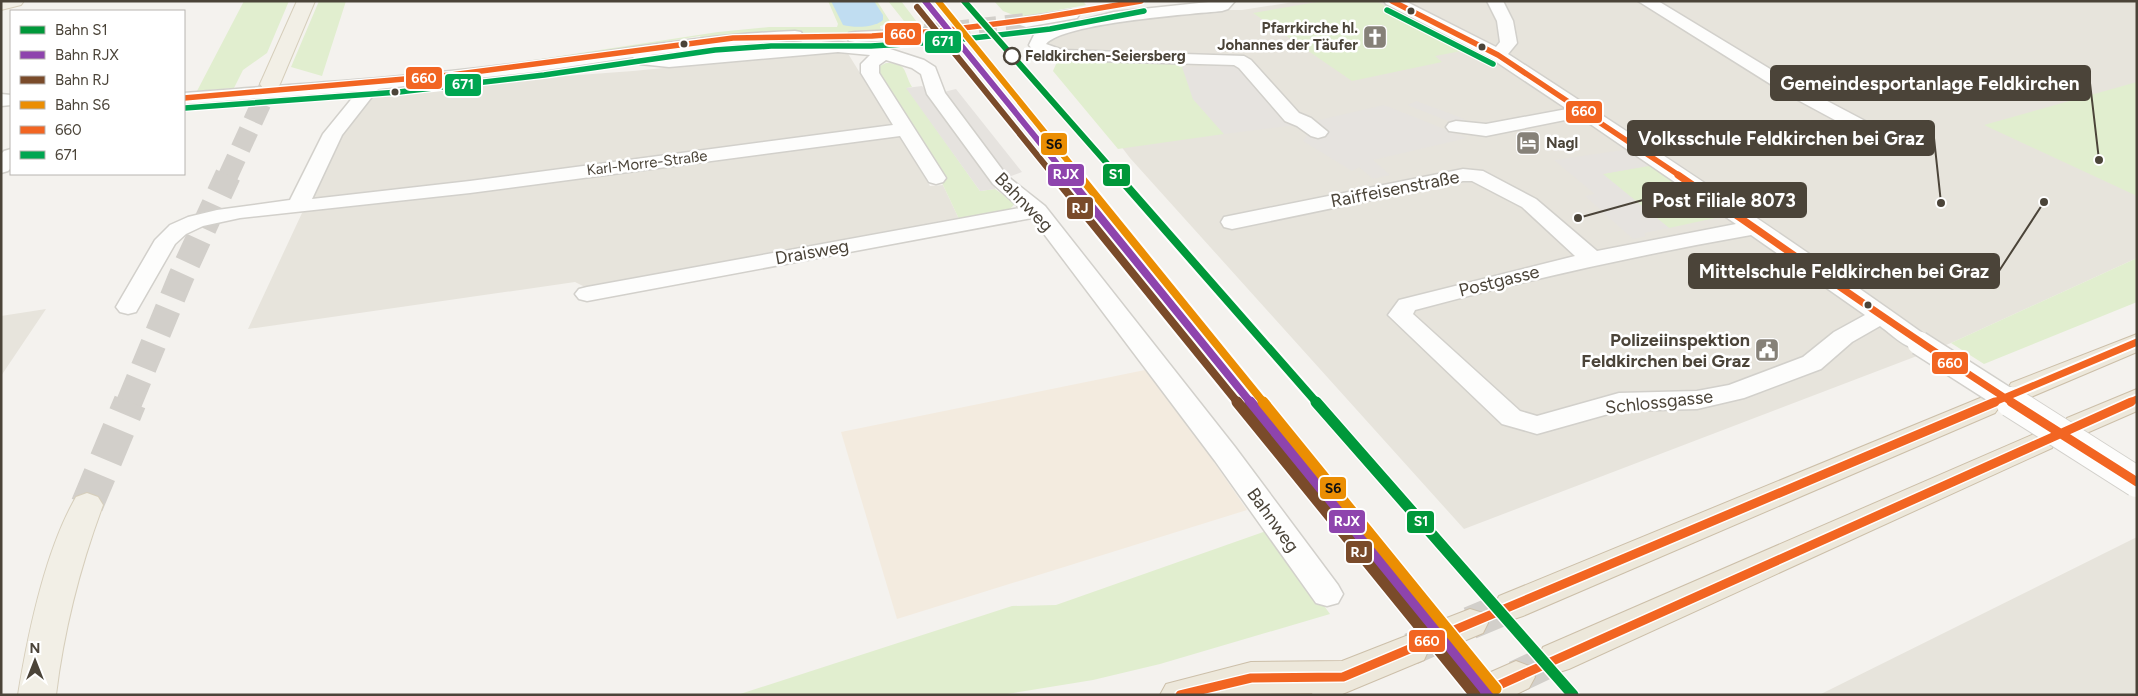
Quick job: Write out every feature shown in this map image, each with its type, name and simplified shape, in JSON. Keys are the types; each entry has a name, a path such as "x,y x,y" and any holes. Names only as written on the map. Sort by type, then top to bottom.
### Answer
{"highway":[{"path":"2021,390 2137,342"},
{"path":"2078,425 2137,399"},
{"path":"1511,606 1985,406"},
{"path":"1556,658 2041,441"},
{"path":"1179,695 1251,678 1377,663 1301,695"}],"main road":[{"path":"1,5 15,1"},
{"path":"270,84 306,1"},
{"path":"37,695 42,657 55,602 70,546 87,505"}],"street":[{"path":"1026,22 1142,1"},
{"path":"1227,1 1222,6 1114,16 1049,34 1040,39 1037,45 1038,48 1049,53 1063,55 1238,60 1245,64 1292,117 1304,122 1318,132"},
{"path":"1392,1 1498,55 1626,139 1752,228 1855,296 1919,343 2137,482"},
{"path":"1495,1 1505,21 1509,43 1498,55"},
{"path":"1646,1 1789,88 1879,136"},
{"path":"185,98 372,85 508,70 698,42 751,37 906,39"},
{"path":"906,39 870,64 870,73 936,178"},
{"name":"Bahnweg","path":"906,39 918,64 929,71 936,94 1000,180 1037,211 1225,454 1327,594"},
{"path":"297,207 333,134 372,85"},
{"path":"1456,127 1486,130 1583,111"},
{"name":"Karl-Morre-Straße","path":"128,307 166,240 182,226 194,221 218,216 376,198 906,129"},
{"path":"1,167 10,156"},
{"name":"Raiffeisenstraße","path":"1232,222 1379,191 1463,175 1476,175 1529,204 1591,258"},
{"name":"Draisweg","path":"586,294 1037,211"},
{"name":"Postgasse","path":"1511,418 1400,315 1407,305 1481,284 1591,258 1752,228"},
{"name":"Schlossgasse","path":"1511,418 1537,425 1619,402 1697,400 1735,392 1812,363 1843,337 1880,316"}],"shaded area":[{"path":"1300,1 2137,1 2137,258 1951,343 1464,529 1130,158 1063,70 1049,45 1053,36 1114,19 1199,10 1242,10"},
{"path":"835,51 847,52 930,186 943,185 959,219 585,287 575,282 248,329 302,213 332,153 364,96 390,89 633,71"},
{"path":"1257,65 1295,113 1312,123 1224,134 1193,99 1182,67"},
{"path":"922,86 931,95 956,89 1022,172 1000,180 995,189 980,191 906,88"},
{"path":"1416,101 1462,118 1470,124 1461,126 1407,105"},
{"path":"1384,105 1467,138 1373,160 1390,175 1373,179 1359,167 1352,171 1303,141 1319,120"},
{"path":"1630,149 1652,165 1603,174 1669,228 1644,233 1646,236 1633,239 1585,196 1595,194 1554,160"},
{"path":"46,309 1,376 1,316"},
{"path":"1150,369 1247,510 897,619 841,432"},
{"path":"2137,537 2137,695 1819,695"}],"green space":[{"path":"244,1 289,1 267,53 243,70 234,88 197,91"},
{"path":"319,1 346,1 322,76 291,67"},
{"path":"828,1 877,1 891,23 880,26 881,30 893,29 896,32 773,33 701,38 700,36 566,58 462,72 338,82 508,64 718,32 769,27 837,27 838,24"},
{"path":"888,1 901,1 923,30 912,31"},
{"path":"994,1 1083,1 1086,5 1019,17 1003,11"},
{"path":"1323,1 1376,1 1467,50 1435,56 1442,62 1352,81 1253,13"},
{"path":"1181,61 1193,99 1224,134 1118,149 1053,71 1057,62"},
{"path":"886,63 902,66 912,87 907,88 980,191 995,189 1015,203 1011,208 998,215 959,219 943,185 876,68"},
{"path":"2137,82 2137,196 1984,125"},
{"path":"1655,165 1721,215 1669,228 1602,174"},
{"path":"2137,258 2137,302 1984,364 1951,343"},
{"path":"1269,530 1330,614 1160,664 1093,680 1001,695 737,695 1012,606 1056,605"}],"water":[{"path":"831,1 874,1 883,15 883,20 874,25 864,27 843,25"}],"tunnel":[{"path":"925,33 1026,22"},
{"path":"228,176 270,84"},
{"path":"129,403 181,277 228,175"},
{"path":"87,505 130,402"},
{"path":"1470,623 1511,606"},
{"path":"1411,649 1452,631"},
{"path":"1516,677 1556,658"},
{"path":"1476,695 1497,686"}],"rail line":[{"name":"RJX","path":"925,1 1488,695"},
{"name":"S6","path":"938,1 1496,689"},
{"name":"S1","path":"964,1 1573,695"},
{"name":"RJ","path":"917,7 1475,695"}],"transit line":[{"name":"660","path":"185,98 318,88 451,75 562,62 733,38 872,36 974,28 1141,1"},
{"name":"660","path":"1392,1 1498,55 1618,134 1855,296 1919,343 2137,482"},
{"name":"671","path":"1387,10 1493,64"},
{"name":"671","path":"185,108 399,92 544,75 715,50 771,46 871,46 939,42 1050,29 1144,11"},
{"name":"660","path":"1180,695 1251,678 1343,677 2137,342"},
{"name":"660","path":"1477,695 2137,399"}],"place":[{"name":"Pfarrkirche hl. Johannes der Täufer","path":"1375,37"},
{"name":"Feldkirchen-Seiersberg","path":"1012,56"},
{"name":"Nagl","path":"1528,143"},
{"name":"Gemeindesportanlage Feldkirchen","path":"2099,160"},
{"name":"Mittelschule Feldkirchen bei Graz","path":"2044,202"},
{"name":"Volksschule Feldkirchen bei Graz","path":"1941,203"},
{"name":"Post Filiale 8073","path":"1578,218"},
{"name":"Polizeiinspektion Feldkirchen bei Graz","path":"1767,350"}]}
